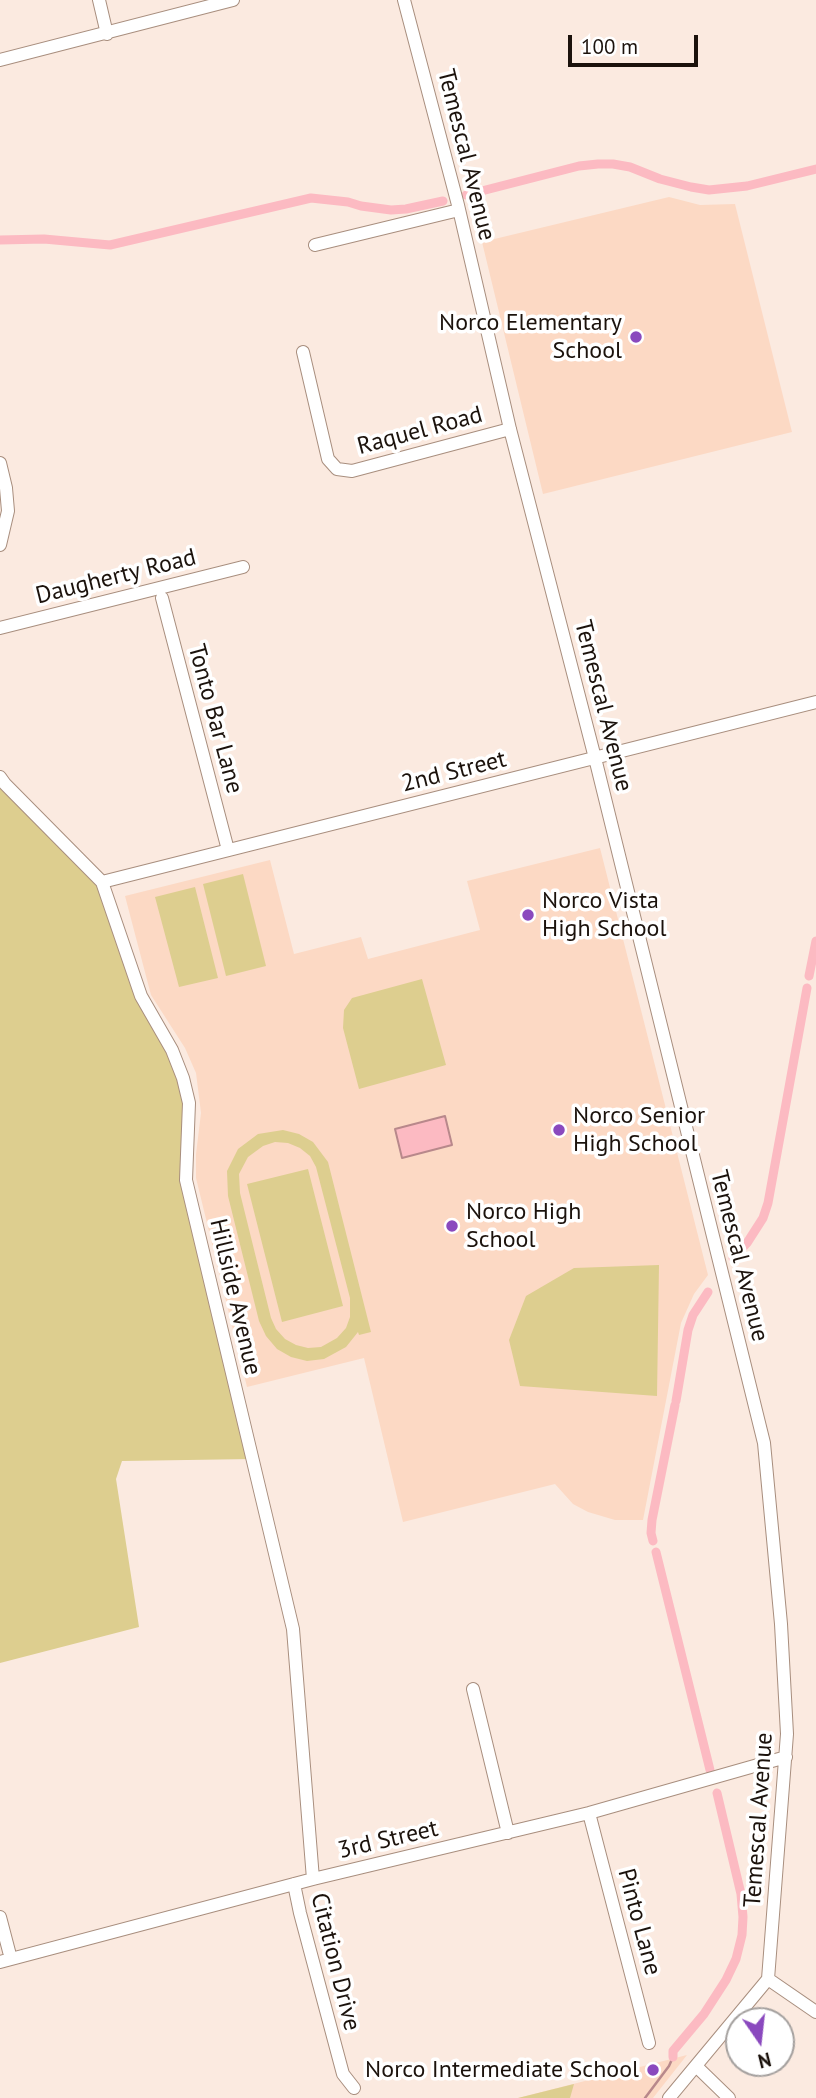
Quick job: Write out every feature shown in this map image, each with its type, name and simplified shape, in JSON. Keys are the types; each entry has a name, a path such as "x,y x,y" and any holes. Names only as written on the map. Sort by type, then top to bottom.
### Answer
{"street":[{"path":"99,0 107,33"},
{"path":"0,60 233,0"},
{"name":"Temescal Avenue","path":"404,0 459,210 510,429 595,758 764,1443 781,1624 787,1734 768,1979"},
{"path":"315,246 459,210"},
{"name":"Raquel Road","path":"303,352 328,459 337,469 352,471 510,429"},
{"path":"0,463 8,511 0,545"},
{"name":"Daugherty Road","path":"0,628 243,567"},
{"name":"Tonto Bar Lane","path":"162,598 228,850"},
{"name":"2nd Street","path":"102,883 816,702"},
{"name":"Hillside Avenue","path":"0,777 102,883 141,996 172,1050 184,1078 189,1103 186,1180 293,1629 313,1879"},
{"path":"473,1689 508,1833"},
{"name":"3rd Street","path":"6,1961 313,1879 589,1813 786,1757"},
{"name":"Pinto Lane","path":"589,1813 649,2043"},
{"name":"Citation Drive","path":"294,1884 343,2074 354,2088"},
{"path":"0,1917 6,1961"},
{"path":"669,2098 768,1979 816,2012"},
{"path":"696,2066 729,2098"}],"shaded area":[{"name":"Norco Elementary School","path":"669,197 700,205 735,204 792,432 543,494 482,242"},
{"path":"0,777 102,882 141,996 183,1078 186,1180 252,1459 122,1461 116,1479 139,1627 0,1663"},
{"name":"Norco High School","path":"600,848 708,1275 694,1294 681,1323 643,1520 615,1520 588,1512 573,1504 555,1484 403,1522 364,1358 247,1387 196,1178 201,1113 196,1073 185,1048 151,995 125,896 270,860 294,954 361,937 368,959 480,930 467,881"},
{"path":"243,874 266,966 226,976 203,884"},
{"path":"195,887 218,978 179,987 155,897"},
{"path":"422,979 446,1065 359,1089 343,1028 344,1010 352,998"},
{"path":"445,1116 452,1145 402,1158 395,1129"},
{"path":"283,1130 299,1134 313,1142 328,1162 371,1332 359,1335 358,1332 346,1347 324,1359 307,1361 291,1357 277,1349 266,1336 259,1321 228,1196 227,1171 238,1149 258,1134","holes":["275,1142 288,1143 310,1156 316,1167 350,1298 350,1317 346,1328 337,1338 321,1347 296,1345 285,1339 276,1329 240,1193 239,1174 248,1157 263,1146"]},
{"path":"308,1169 343,1306 282,1322 247,1184"},
{"path":"659,1265 657,1396 520,1386 509,1340 526,1296 574,1268"},
{"name":"Norco Intermediate School","path":"687,2055 653,2098 518,2098"},
{"path":"574,2084 570,2098 518,2098"}],"waterway":[{"path":"466,195 579,166 598,164 630,167 660,179 709,190 747,186 816,169"},
{"path":"0,240 44,239 110,245 311,198 391,210 443,201"},
{"path":"809,976 816,941"},
{"path":"733,1258 747,1243 763,1218 768,1203 807,988"},
{"path":"676,1401 688,1330 693,1315 708,1292"},
{"path":"653,1541 652,1520 675,1405"},
{"path":"656,1552 710,1770"},
{"path":"673,2057 673,2051 704,2014 726,1980 736,1959 742,1935 741,1894 717,1793"},
{"path":"645,2098 673,2057"}],"place":[{"name":"Norco Elementary School","path":"636,337"},
{"name":"Norco Vista High School","path":"528,915"},
{"name":"Norco Senior High School","path":"559,1130"},
{"name":"Norco High School","path":"452,1226"},
{"name":"Norco Intermediate School","path":"653,2070"}]}
